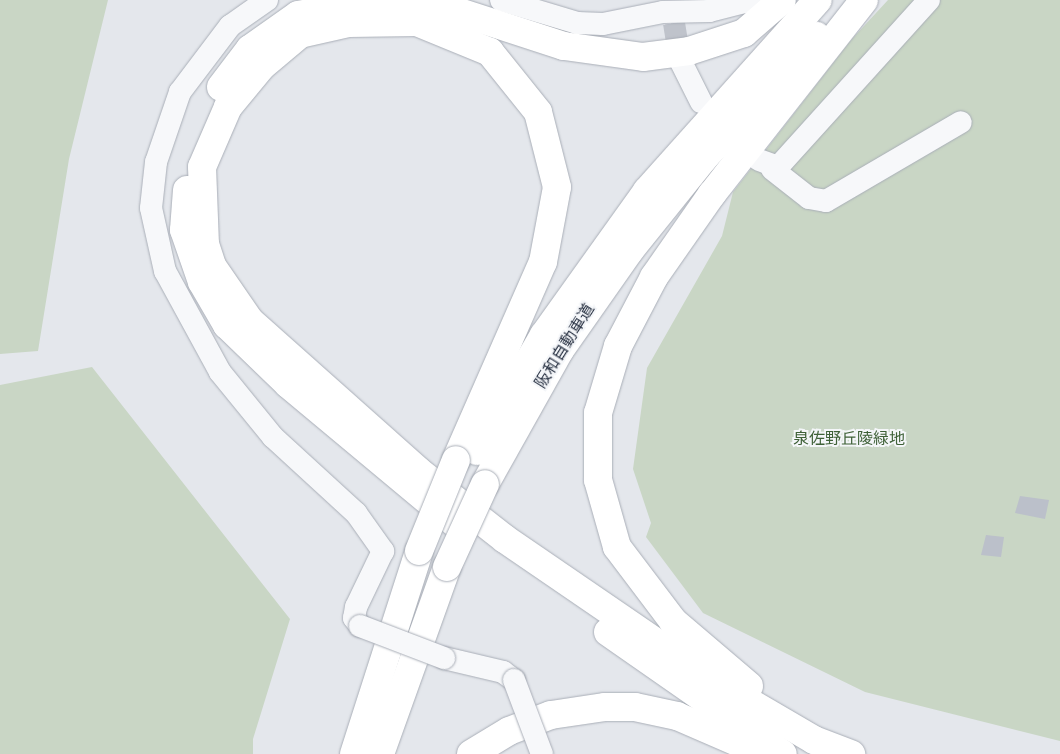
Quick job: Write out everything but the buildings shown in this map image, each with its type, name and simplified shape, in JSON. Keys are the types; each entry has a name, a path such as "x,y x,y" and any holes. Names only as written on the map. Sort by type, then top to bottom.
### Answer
{"highway":[{"path":"380,0 298,15 250,49 209,102 194,144 184,230 202,282 227,325 409,488 515,568 783,754"},
{"path":"387,0 450,9 564,46 643,57 690,51 744,33 782,0"},
{"name":"阪和自動車道","path":"361,752 431,558 469,472 544,335 611,239 684,145 818,0"},
{"name":"阪和自動車道","path":"469,472 560,350 630,250 704,158 849,0"},
{"path":"814,740 694,641 649,594 617,547 604,511 595,446 605,382 632,312 707,202 864,0"},
{"path":"431,558 469,472 543,262 557,187 538,112 490,52 417,22 348,23 300,34 261,67 228,106 202,167 205,244 212,266 250,321 395,450 505,539 708,678 814,740 843,754"},
{"path":"471,754 509,731 551,715 634,707 678,716 764,754"}],"street":[{"path":"267,0 230,26 180,92 156,162 151,208 165,271 220,372 273,438 356,513 383,552 356,607 354,618 360,626 444,658 503,672 514,680 542,754"},
{"path":"501,0 577,24 603,24 673,17 709,11 754,0"},
{"path":"929,0 765,165 809,198 826,202 961,122"},
{"path":"680,60 702,102"}],"green space":[{"path":"0,0 108,0 69,159 38,351 0,354"},
{"name":"泉佐野丘陵緑地","path":"888,0 1060,0 1060,741 865,692 703,613 646,537 651,523 633,469 647,368 722,236 733,192 851,40"},
{"path":"92,367 290,619 253,739 253,754 0,754 0,385"}],"tunnel":[{"path":"674,23 680,60"}]}
